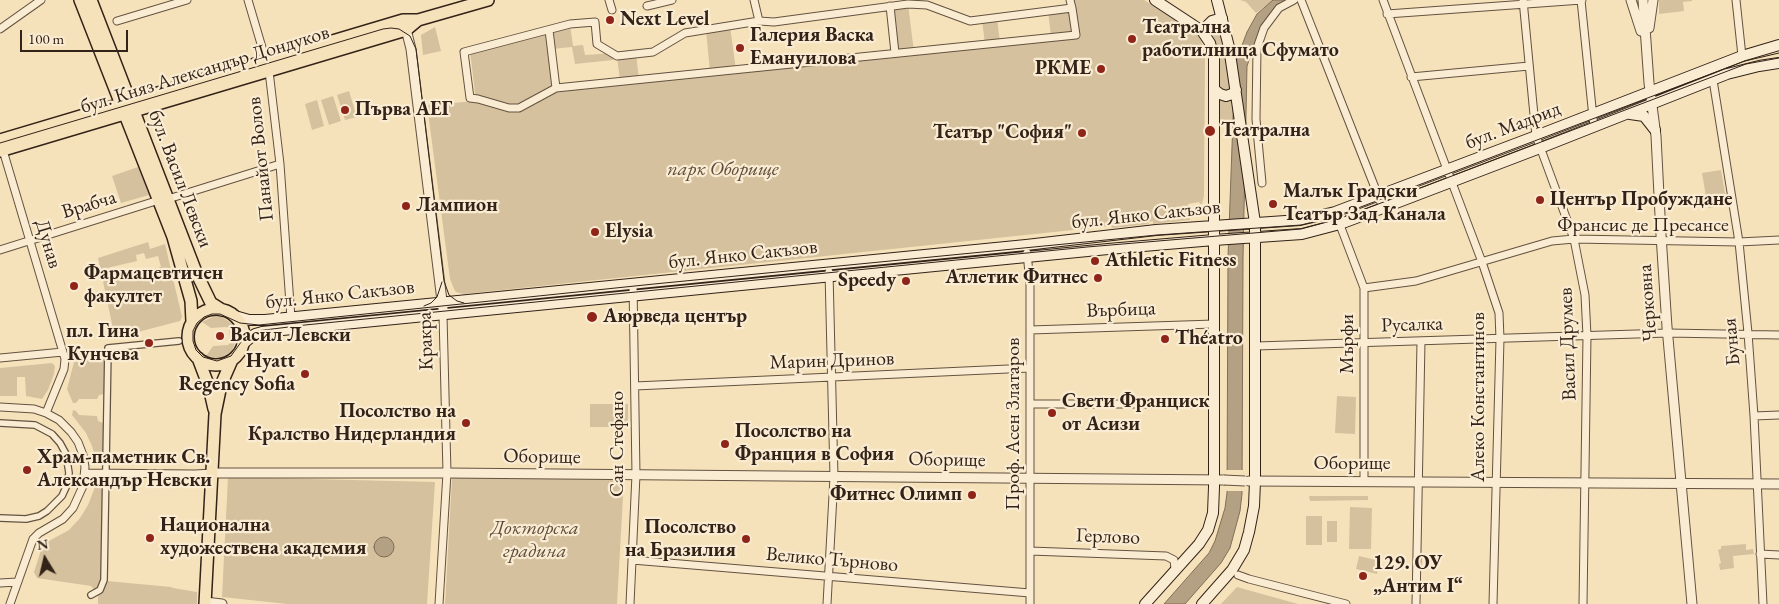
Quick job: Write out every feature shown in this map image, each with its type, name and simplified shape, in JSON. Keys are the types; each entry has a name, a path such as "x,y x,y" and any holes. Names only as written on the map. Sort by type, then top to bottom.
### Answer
{"main road":[{"name":"бул. Васил Левски","path":"80,0 128,107"},
{"name":"бул. Васил Левски","path":"91,0 163,200 207,297 215,306 222,310"},
{"name":"бул. Княз Александър Дондуков","path":"1,146 405,25 457,5 488,0"},
{"path":"1145,604 1199,544 1208,530 1219,480 1214,404 1213,52 1210,43 1202,31 1155,0"},
{"path":"1202,604 1232,570 1244,550 1254,506 1250,481 1256,346 1255,223 1236,90 1217,0"},
{"path":"1202,31 1212,21 1222,18"},
{"name":"бул. Мадрид","path":"1255,223 1300,220 1335,212 1742,56 1779,45"},
{"name":"бул. Мадрид","path":"1255,238 1302,234 1340,224 1743,69 1779,65"},
{"path":"1214,89 1226,96 1236,90"},
{"path":"1629,114 1644,116 1655,130"},
{"name":"бул. Васил Левски","path":"163,200 183,269 192,309 192,322"},
{"name":"бул. Янко Сакъзов","path":"235,316 249,320 291,318 1214,225 1255,223"},
{"name":"бул. Янко Сакъзов","path":"243,344 255,334 262,332 1027,257 1255,238"},
{"path":"205,603 215,414 221,385 232,360 241,350 243,344 243,330 235,316 215,309 202,313 192,322 189,342 190,348 198,358 209,387 215,414"},
{"path":"198,358 206,363 215,365 224,364 232,360"}],"street":[{"path":"0,29 41,0"},
{"path":"117,21 187,0"},
{"name":"Панайот Волов","path":"248,0 268,66 280,164 291,318"},
{"path":"610,0 612,10"},
{"path":"646,6 672,0"},
{"path":"754,0 759,21"},
{"path":"1070,0 1072,8 1076,35 556,88 519,108 509,108 478,98 470,98 464,52 570,24 595,22 597,44 617,56 653,52 685,33 759,21 774,22 908,4 927,5 970,21 1072,8"},
{"path":"1262,183 1256,119 1257,48 1264,28 1279,8 1294,0"},
{"path":"1301,0 1383,208"},
{"name":"Алеко Константинов","path":"1383,0 1482,262 1499,313 1494,604"},
{"path":"1387,14 1524,2 1581,0 1594,127"},
{"path":"1631,0 1646,45"},
{"name":"Черковна","path":"1643,0 1655,130 1668,333 1692,604"},
{"path":"1646,45 1653,0"},
{"path":"1736,0 1742,56"},
{"name":"Васил Друмев","path":"1524,2 1536,136 1574,240 1585,295 1587,336 1583,604"},
{"path":"890,6 895,54"},
{"name":"Кракра","path":"405,25 411,49 443,315 447,473 440,604"},
{"path":"549,30 556,88"},
{"path":"1412,78 1529,66"},
{"name":"Буная","path":"1713,80 1739,242 1748,333 1763,604"},
{"name":"Дунав","path":"1,146 65,359 64,369 46,413"},
{"name":"Врабча","path":"0,250 280,164"},
{"name":"Мърфи","path":"1335,212 1364,288 1364,482"},
{"name":"Франсис де Пресансе","path":"1364,288 1416,281 1552,241 1739,242 1779,240"},
{"name":"Проф. Асен Златаров","path":"1026,245 1030,283 1030,604"},
{"path":"827,604 834,477 829,264"},
{"name":"Сан Стефано","path":"630,604 636,475 633,284"},
{"name":"Върбица","path":"1030,330 1214,324"},
{"name":"Русалка","path":"1256,346 1668,333 1779,335"},
{"path":"91,595 100,590 104,580 108,348 179,341"},
{"path":"1416,604 1420,341"},
{"path":"0,358 63,352"},
{"name":"Марин Дринов","path":"635,386 1030,368"},
{"path":"1030,404 1214,404"},
{"path":"0,407 29,408 46,413 66,426 75,437 83,455 85,474 81,493 73,508 63,519 40,532 33,539 10,604"},
{"path":"1754,416 1779,415"},
{"path":"0,423 29,424 52,434 66,454 69,473 67,485 62,496 48,511 33,518 0,518"},
{"name":"Оборище","path":"85,474 447,473 1779,484"},
{"name":"Герлово","path":"1030,551 1166,556 1174,560 1175,569"},
{"path":"1760,554 1779,555"},
{"name":"Велико Търново","path":"632,560 1030,593"},
{"path":"1238,575 1346,604"},
{"path":"0,583 17,582"},
{"path":"205,603 222,604"}],"green space":[{"name":"парк Оборище","path":"1073,0 1144,0 1194,31 1201,40 1205,55 1204,196 1202,204 1199,202 1188,204 1190,220 1153,224 1153,221 1148,222 1149,224 1112,228 1111,226 464,294 456,292 454,289 450,279 427,105 477,101 515,112 529,107 554,91 1078,37"},
{"path":"1240,0 1274,0 1256,13 1246,2"},
{"path":"1659,0 1692,1 1683,2 1684,11 1659,14"},
{"path":"908,4 914,52 895,53 890,6"},
{"path":"1069,9 1073,33 1051,36 1048,11"},
{"path":"997,18 1000,43 985,44 982,20"},
{"path":"570,24 573,46 583,45 585,55 613,53 613,60 575,64 572,47 552,49 556,88 519,108 478,99 475,93 470,51"},
{"path":"1219,24 1223,46 1218,48 1209,28"},
{"path":"730,26 736,70 710,72 706,30"},
{"path":"435,27 441,51 423,55 421,35"},
{"path":"1224,50 1230,87 1227,92 1219,88 1219,52"},
{"path":"636,54 639,79 620,81 617,56"},
{"path":"349,91 357,117 345,120 337,95"},
{"path":"333,96 341,121 329,125 321,100"},
{"path":"1231,98 1235,132 1232,132 1230,123 1220,119 1219,116 1219,99"},
{"path":"317,100 324,126 312,130 305,104"},
{"path":"138,167 149,195 121,203 112,176"},
{"path":"1721,170 1727,205 1708,208 1702,173"},
{"path":"148,242 150,249 165,244 182,317 180,321 115,338 98,258","holes":["144,253 146,259 158,256 161,267 110,280 107,268 137,261 136,255"]},
{"path":"215,316 222,317 234,325 237,338 232,351 220,358 206,356 213,346 228,345 230,343 229,328 211,328 202,322"},
{"path":"104,358 104,394 99,395 97,399 79,399 76,403 73,403 67,389 74,362"},
{"path":"52,363 55,366 54,374 48,390 42,399 26,396 25,377 17,377 17,396 0,396 0,368"},
{"path":"1337,396 1356,397 1355,434 1335,433"},
{"path":"590,404 628,404 628,427 590,427"},
{"path":"73,410 79,415 97,416 98,421 103,423 103,459 96,459 86,433 72,415"},
{"path":"228,477 435,482 427,604 287,604 222,597"},
{"name":"Докторска градина","path":"452,478 624,479 617,604 445,604"},
{"path":"95,487 109,488 107,581 171,587 197,592 197,604 98,604 98,594 91,586 37,578 34,572 42,547 47,542 69,530 80,518 88,505"},
{"path":"1309,496 1368,496 1368,500 1310,501"},
{"path":"1350,507 1372,508 1371,549 1349,549"},
{"path":"1306,516 1322,516 1322,545 1306,545"},
{"path":"1327,521 1337,521 1337,542 1327,542"},
{"path":"1746,544 1746,550 1753,549 1754,554 1733,556 1734,568 1720,570 1719,564 1721,563 1718,550 1721,549 1721,546"},
{"path":"1359,556 1380,561 1377,574 1356,569"},
{"path":"1237,587 1298,604 1221,604"}],"shaded area":[{"path":"1273,0 1293,0 1264,22 1247,66 1243,258 1242,494 1240,511 1230,548 1221,563 1185,604 1164,604 1209,553 1215,541 1225,508 1227,493 1228,257 1235,64 1247,32 1257,14"},
{"path":"384,537 391,540 394,547 391,554 384,557 377,554 374,547 377,540"}],"pier":[{"path":"1225,470 1245,470 1245,491 1224,491"}],"tram line":[{"path":"0,143 383,29 399,29 410,36 416,49 444,281 449,295 457,301 464,303"},
{"path":"1779,53 1745,61 1337,216 1301,225 1157,235 259,325 240,323 220,314 212,314 204,317 197,323 193,331 193,341 196,350 203,357 217,361 231,356 244,338 256,331 305,325 1087,247 1301,229 1338,219 1746,64 1779,58"},
{"path":"424,306 431,303 437,297 442,282"}],"place":[{"name":"Next Level","path":"610,20"},
{"name":"Театрална работилница Сфумато","path":"1132,39"},
{"name":"Галерия Васка Емануилова","path":"740,48"},
{"name":"РКМЕ","path":"1101,69"},
{"name":"Първа АЕГ","path":"345,110"},
{"name":"Театрална","path":"1210,131"},
{"name":"Театър \"София\"","path":"1082,133"},
{"name":"Център Пробуждане","path":"1540,200"},
{"name":"Малък Градски Театър Зад Канала","path":"1273,204"},
{"name":"Лампион","path":"406,206"},
{"name":"Elysia","path":"595,232"},
{"name":"Athletic Fitness","path":"1095,261"},
{"name":"Атлетик Фитнес","path":"1098,278"},
{"name":"Speedy","path":"906,281"},
{"name":"Фармацевтичен факултет","path":"74,286"},
{"name":"Аюрведа център","path":"592,317"},
{"name":"Васил Левски","path":"220,336"},
{"name":"Théatro","path":"1165,339"},
{"name":"пл. Гина Кунчева","path":"149,343"},
{"name":"Hyatt Regency Sofia","path":"305,374"},
{"name":"Свети Франциск от Асизи","path":"1052,413"},
{"name":"Посолство на Кралство Нидерландия","path":"466,423"},
{"name":"Посолство на Франция в София","path":"725,444"},
{"name":"Храм-паметник Св. Александър Невски","path":"27,470"},
{"name":"Фитнес Олимп","path":"972,495"},
{"name":"Национална художествена академия","path":"150,538"},
{"name":"Посолство на Бразилия","path":"746,539"},
{"name":"129. ОУ „Антим I“","path":"1363,576"}]}
